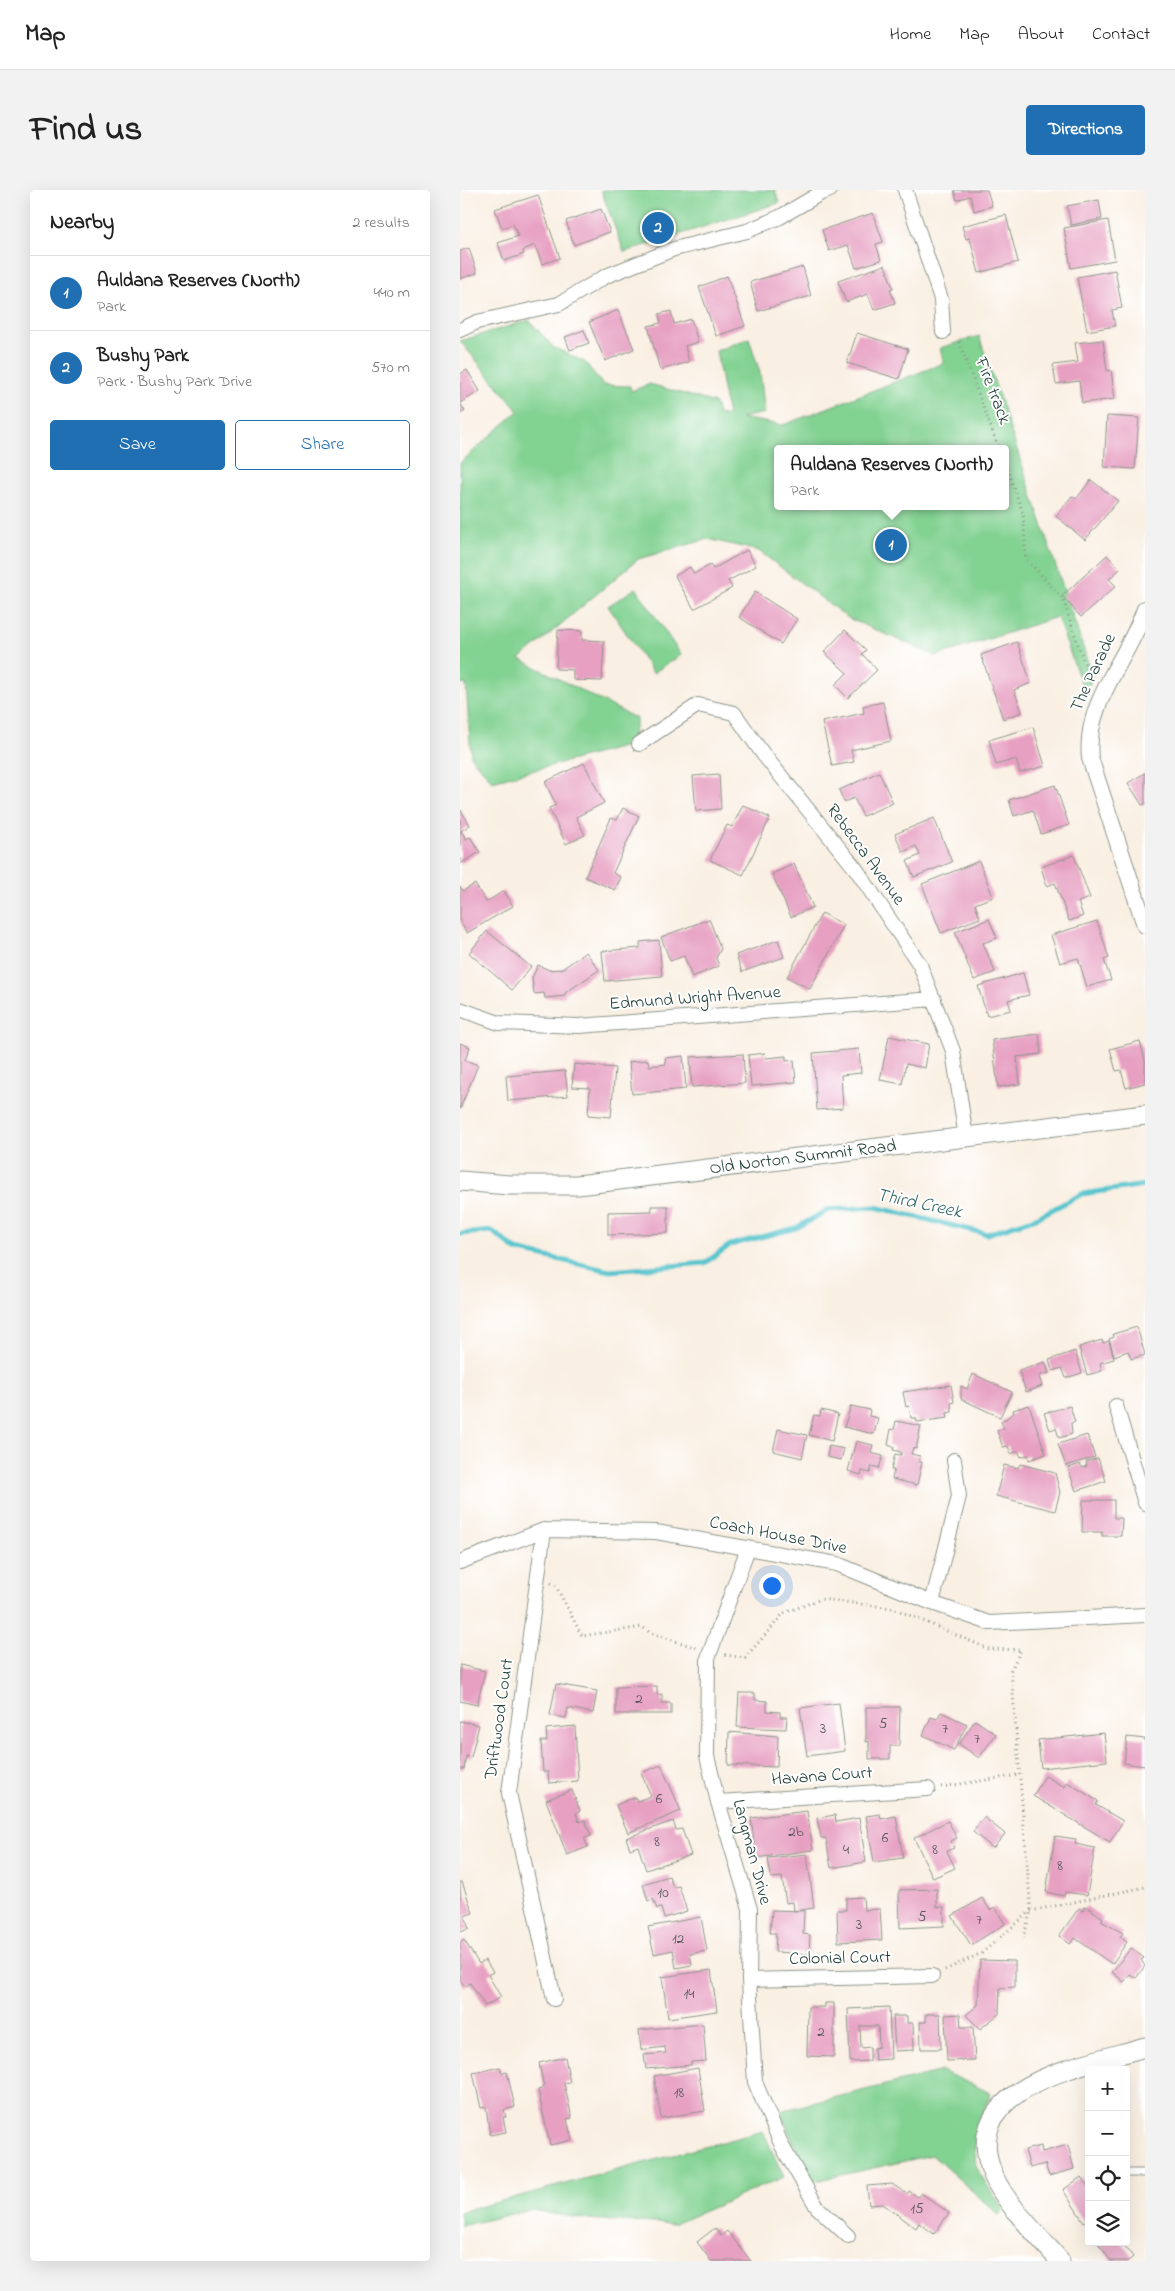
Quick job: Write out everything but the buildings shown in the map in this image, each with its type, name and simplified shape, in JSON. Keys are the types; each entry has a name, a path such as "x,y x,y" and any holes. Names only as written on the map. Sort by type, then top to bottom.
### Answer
{"main road":[{"name":"Old Norton Summit Road","path":"460,1181 509,1185 578,1185 1145,1115"},
{"path":"1094,2066 1145,2048"},
{"path":"1060,2261 1010,2201 994,2178 987,2154 988,2132 998,2112 1010,2097 1028,2084 1085,2069"}],"street":[{"path":"460,330 477,322 558,304 606,276 674,249 747,231 780,217 821,192 830,190"},
{"path":"905,190 941,299 943,332"},
{"name":"The Parade","path":"1145,609 1105,690 1090,727 1088,745 1090,758 1140,893 1145,925"},
{"name":"Rebecca Avenue","path":"639,744 698,705 734,713 763,754 856,870 920,965 953,1051 966,1138"},
{"name":"Edmund Wright Avenue","path":"460,1009 499,1023 579,1026 934,999"},
{"path":"1116,1406 1145,1503"},
{"path":"932,1603 959,1496 954,1460"},
{"name":"Coach House Drive","path":"460,1562 544,1530 656,1532 837,1564 932,1603 989,1623 1145,1615"},
{"name":"Driftwood Court","path":"544,1530 509,1793 554,1999"},
{"name":"Langman Drive","path":"748,1548 708,1658 708,1756 718,1802 750,1909 749,1980 755,2082 782,2146 817,2207 848,2236"},
{"name":"Havana Court","path":"718,1802 928,1789"},
{"name":"Colonial Court","path":"749,1980 932,1976"}],"lane":[{"path":"1130,2173 1145,2172"}],"path":[{"name":"Fire track","path":"959,342 998,445"},
{"path":"1009,475 1023,513 1026,559 1063,600 1090,683 1105,690"},
{"path":"538,1574 556,1586 582,1636 642,1627 650,1632 710,1652 745,1658 784,1613 821,1600 893,1608 989,1649 1021,1650 1011,1670 1031,1910 1024,1938"},
{"path":"928,1789 1019,1775"},
{"path":"932,1976 982,1952 1031,1910 1145,1887"}],"green space":[{"path":"601,190 775,190 779,203 624,252"},
{"path":"529,320 553,347 585,362 603,385 630,386 631,391 650,384 715,403 718,414 728,416 716,351 749,338 760,373 765,413 740,418 783,425 944,363 940,348 979,336 1093,677 1085,694 1057,617 936,656 848,618 759,551 708,539 638,559 520,659 637,719 631,745 492,781 471,757 466,684 460,684 460,463 518,411 460,341"},
{"path":"636,588 681,655 653,673 608,606"},
{"path":"942,2071 991,2093 974,2135 976,2168 1004,2210 999,2215 932,2155 810,2182 780,2111"},
{"path":"763,2131 784,2177 674,2224 584,2219 530,2210 460,2226 460,2212"}],"waterway":[{"name":"Third Creek","path":"460,1234 492,1231 516,1250 610,1271 705,1263 730,1245 796,1228 828,1210 875,1207 987,1234 1036,1218 1082,1194 1145,1185"}],"place":[{"name":"Bushy Park","path":"658,228"},
{"name":"Auldana Reserves (North)","path":"891,545"}]}
